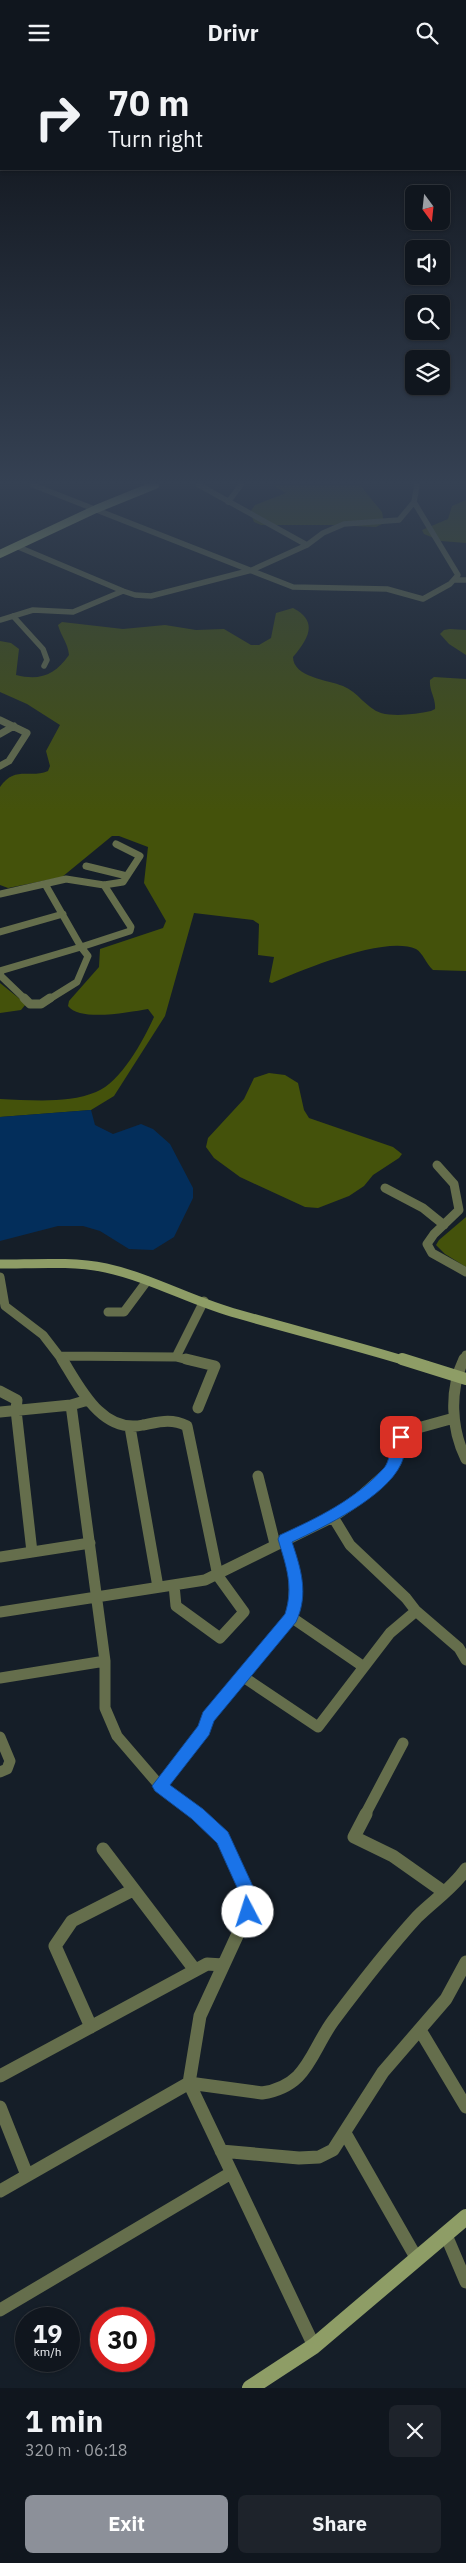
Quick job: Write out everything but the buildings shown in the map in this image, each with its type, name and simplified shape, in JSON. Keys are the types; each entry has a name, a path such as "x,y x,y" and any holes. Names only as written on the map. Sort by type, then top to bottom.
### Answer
{"street":[{"path":"0,620 36,610 73,612 117,593"},
{"path":"130,593 151,596 161,593"},
{"path":"403,593 424,599 433,593"},
{"path":"13,616 43,649 48,660 44,666"},
{"path":"0,720 28,733 9,761 0,766"},
{"path":"0,734 14,726"},
{"path":"0,894 70,879 104,885 123,882 140,856 116,845"},
{"path":"86,866 127,876"},
{"path":"45,884 80,947 88,956 77,982 41,1004 30,1004 1,976 0,971 23,966 80,947 130,931 131,927 108,888 104,885"},
{"path":"0,932 62,914"},
{"path":"436,1165 454,1184 458,1193 459,1210 431,1235 427,1244 432,1253 466,1272"},
{"path":"385,1188 423,1208 444,1225"},
{"path":"0,1264 73,1264 105,1269 147,1281 236,1314 328,1337 461,1378"},
{"path":"0,1277 2,1301 5,1306 29,1321 60,1356 88,1400 115,1424 130,1427 176,1420 186,1426 218,1576 244,1612 220,1638 176,1605 174,1585"},
{"path":"108,1311 124,1312 147,1281"},
{"path":"176,1357 204,1301"},
{"path":"466,1355 454,1418 462,1453 466,1459"},
{"path":"60,1356 176,1357 216,1366 198,1408"},
{"path":"0,1391 17,1400 16,1410 32,1552"},
{"path":"0,1412 71,1405 88,1400"},
{"path":"71,1405 105,1661 105,1708 117,1736 160,1786 198,1814 223,1838 248,1893 248,1912 200,2016 190,2083 314,2345"},
{"path":"0,1611 174,1585 218,1576 280,1542 333,1517 353,1503 388,1473 396,1462 401,1437 407,1431 454,1418"},
{"path":"130,1427 158,1587"},
{"path":"160,1786 204,1730 208,1717 292,1617 296,1604 297,1578 280,1542 258,1475"},
{"path":"333,1517 350,1545 406,1598 416,1611 459,1649 466,1660"},
{"path":"0,1557 90,1543"},
{"path":"242,1676 318,1727 390,1633 416,1611"},
{"path":"292,1617 364,1667"},
{"path":"0,1678 105,1661"},
{"path":"0,1737 10,1761 6,1769 0,1772"},
{"path":"403,1743 354,1837 393,1856 444,1893"},
{"path":"103,1849 195,1971"},
{"path":"0,2191 190,2083 210,2085 231,2092 258,2093 285,2088 300,2078 330,2025 413,1921 444,1893 466,1869"},
{"path":"91,2027 55,1945 72,1921 133,1890"},
{"path":"221,2151 319,2157 333,2150 383,2072 446,1999 466,1962"},
{"path":"0,2076 207,1964 223,1965"},
{"path":"420,2030 466,2107"},
{"path":"0,2107 27,2175"},
{"path":"345,2133 416,2259"},
{"path":"0,2310 231,2173"},
{"path":"250,2388 314,2345 466,2217"},
{"path":"446,2235 466,2282"}],"green space":[{"path":"293,608 301,613 309,625 303,644 293,657 299,669 312,677 343,686 376,711 399,715 431,711 435,709 435,705 430,688 430,680 434,677 466,679 466,971 433,970 416,949 402,946 385,947 344,956 272,983 269,982 274,957 258,955 259,924 253,920 194,913 165,1016 114,1096 91,1110 0,1117 0,1099 61,1100 85,1096 105,1087 122,1070 137,1049 154,1017 148,1009 106,1015 83,1014 74,1011 68,1006 69,1001 99,967 100,949 163,928 166,921 144,883 148,847 119,836 112,836 62,877 8,888 0,885 0,787 11,776 17,774 35,774 48,771 50,766 46,751 60,725 27,704 0,692 0,641 11,643 19,649 16,675 40,677 52,672 69,655 58,625 62,622 123,629 165,625 196,630 224,629 251,645 259,645 271,638 276,613"},
{"path":"444,630 466,630 466,655 449,644 440,634"},
{"path":"0,983 26,1004 21,1010 0,1013"},
{"path":"269,1073 285,1075 298,1083 304,1110 309,1118 393,1147 402,1154 373,1175 364,1186 349,1196 318,1208 305,1207 240,1177 214,1158 206,1147 208,1138 244,1099 254,1078"},
{"path":"466,1217 466,1267 445,1254 436,1245 439,1240"}],"water":[{"path":"91,1110 95,1125 113,1134 141,1124 153,1129 170,1144 193,1188 193,1198 174,1237 153,1250 129,1249 100,1231 83,1226 58,1226 0,1241 0,1117"}],"route":[{"path":"248,1912 248,1893 223,1838 198,1814 160,1786 204,1730 208,1717 292,1617 296,1604 297,1578 285,1539 333,1517 353,1503 388,1473 396,1462 398,1444 401,1437"}]}
